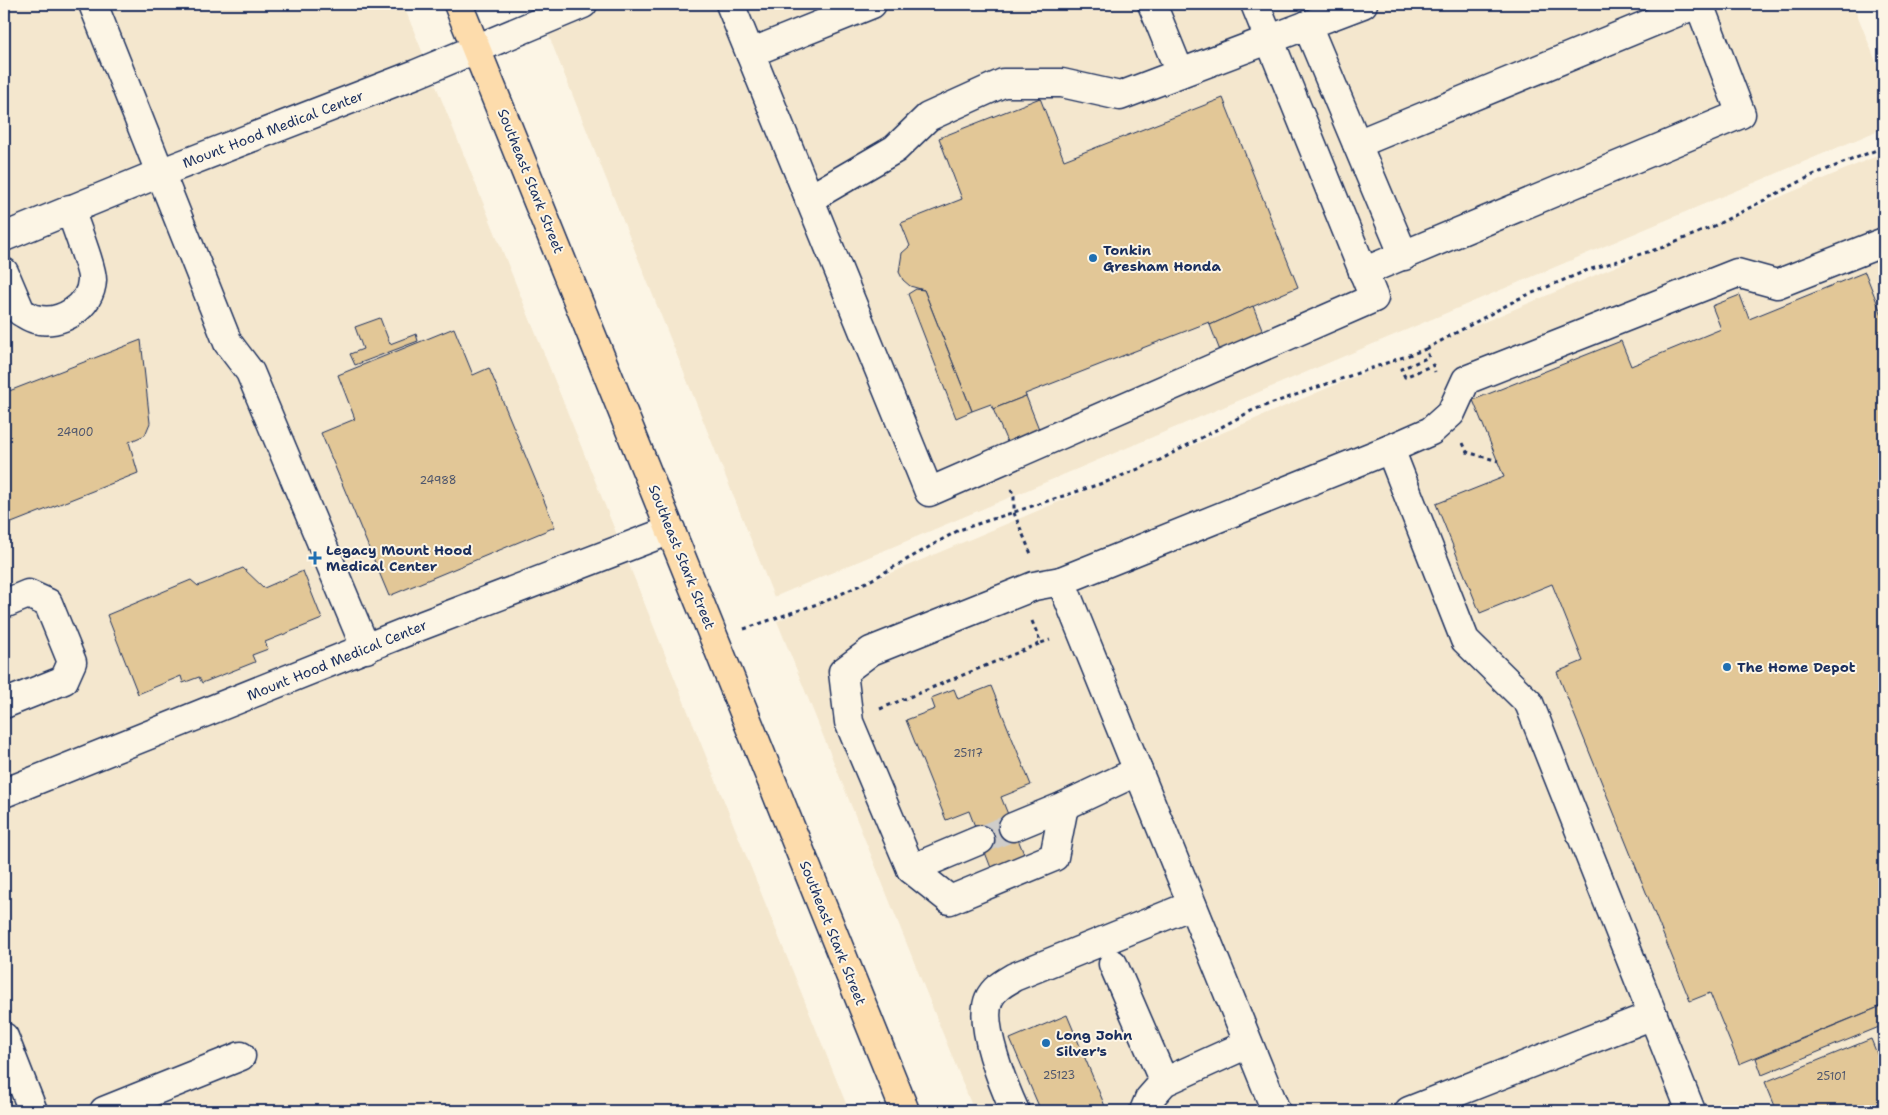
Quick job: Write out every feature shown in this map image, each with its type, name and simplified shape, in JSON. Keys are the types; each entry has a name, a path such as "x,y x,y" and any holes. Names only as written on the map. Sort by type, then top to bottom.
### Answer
{"main road":[{"name":"Southeast Stark Street","path":"458,4 905,1111"}],"street":[{"path":"93,4 228,343 250,372 366,649"},
{"name":"Mount Hood Medical Center","path":"4,237 583,4"},
{"path":"730,4 929,492 1374,298 1255,4"},
{"path":"750,53 872,4"},
{"path":"1152,4 1180,73"},
{"path":"809,199 895,149 928,117 1003,82 1062,83 1120,96 1363,4"},
{"path":"1356,144 1698,4 1741,114 1364,272"},
{"path":"1307,25 1404,256"},
{"path":"4,272 21,312 35,319 51,320 59,318 66,316 79,307 88,295 92,279 70,209"},
{"path":"1064,806 1054,857 950,900 911,869 849,722 843,672 871,651 1034,586 1061,581 1390,449 1430,431 1451,413 1466,380 1737,273 1777,284 1884,242"},
{"path":"1390,449 1464,640 1529,703 1691,1111"},
{"name":"Mount Hood Medical Center","path":"4,793 671,530"},
{"path":"1061,581 1276,1111"},
{"path":"4,604 28,594 48,603 72,662 64,680 4,704"},
{"path":"1013,827 1064,806 1138,771"},
{"path":"911,869 980,840"},
{"path":"1015,1111 993,1053 986,1017 988,1001 996,987 1014,977 1192,905"},
{"path":"1113,964 1152,1097 1248,1044"},
{"path":"1409,1111 1653,1016"},
{"path":"4,1037 33,1111"},
{"path":"104,1111 241,1056"}],"path":[{"path":"715,639 826,601 871,580 959,530 1106,482 1158,461 1253,410 1426,349 1518,299 1588,270 1664,247 1714,226 1816,174 1884,147"},
{"path":"1426,349 1429,357 1401,369 1405,377 1432,365 1467,452 1498,461"},
{"path":"849,722 1042,643"}],"shaded area":[{"name":"Legacy Mount Hood Medical Center","path":"4,4 403,4 849,1111 4,1111"},
{"path":"536,4 1853,4 1884,82 1884,128 774,597"},
{"path":"1884,153 1884,1111 974,1111 777,621"}],"building":[{"name":"Tonkin Gresham Honda","path":"1040,98 1064,160 1223,98 1298,287 1210,325 1209,322 1025,394 1026,396 993,409 991,404 972,411 924,290 910,286 903,280 899,272 902,253 910,246 901,223 962,199 939,138"},
{"name":"The Home Depot","path":"1865,272 1884,320 1884,1005 1739,1064 1710,993 1690,1001 1557,672 1583,661 1552,584 1480,613 1436,504 1504,477 1473,400 1621,341 1631,366 1721,329 1712,306 1740,295 1749,319"},
{"path":"916,289 924,290 972,411 956,418 908,294"},
{"path":"1253,306 1266,339 1222,356 1210,325"},
{"path":"380,318 390,344 416,334 418,341 355,365 350,354 363,349 355,327"},
{"path":"454,328 473,375 489,368 555,527 389,596 321,433 355,419 338,375"},
{"path":"141,340 150,423 145,435 129,442 138,473 4,526 4,393"},
{"path":"1026,396 1039,429 1007,442 993,409"},
{"path":"243,568 264,588 303,571 322,619 265,642 268,649 252,655 255,662 202,683 199,677 183,683 181,676 138,694 107,615 191,580 198,586"},
{"path":"991,686 1031,785 1001,797 1026,859 993,873 969,811 946,820 906,720 935,709 931,698 954,689 958,699"},
{"path":"1884,1005 1884,1025 1762,1075 1756,1058"},
{"path":"1067,1015 1107,1111 1041,1111 1010,1039"},
{"path":"1871,1039 1884,1071 1884,1111 1777,1111 1765,1082"}],"tunnel":[{"path":"980,840 1013,827"}],"place":[{"name":"Tonkin Gresham Honda","path":"1093,258"},
{"name":"Legacy Mount Hood Medical Center","path":"315,558"},
{"name":"The Home Depot","path":"1727,667"},
{"name":"Long John Silver's","path":"1046,1043"}]}
